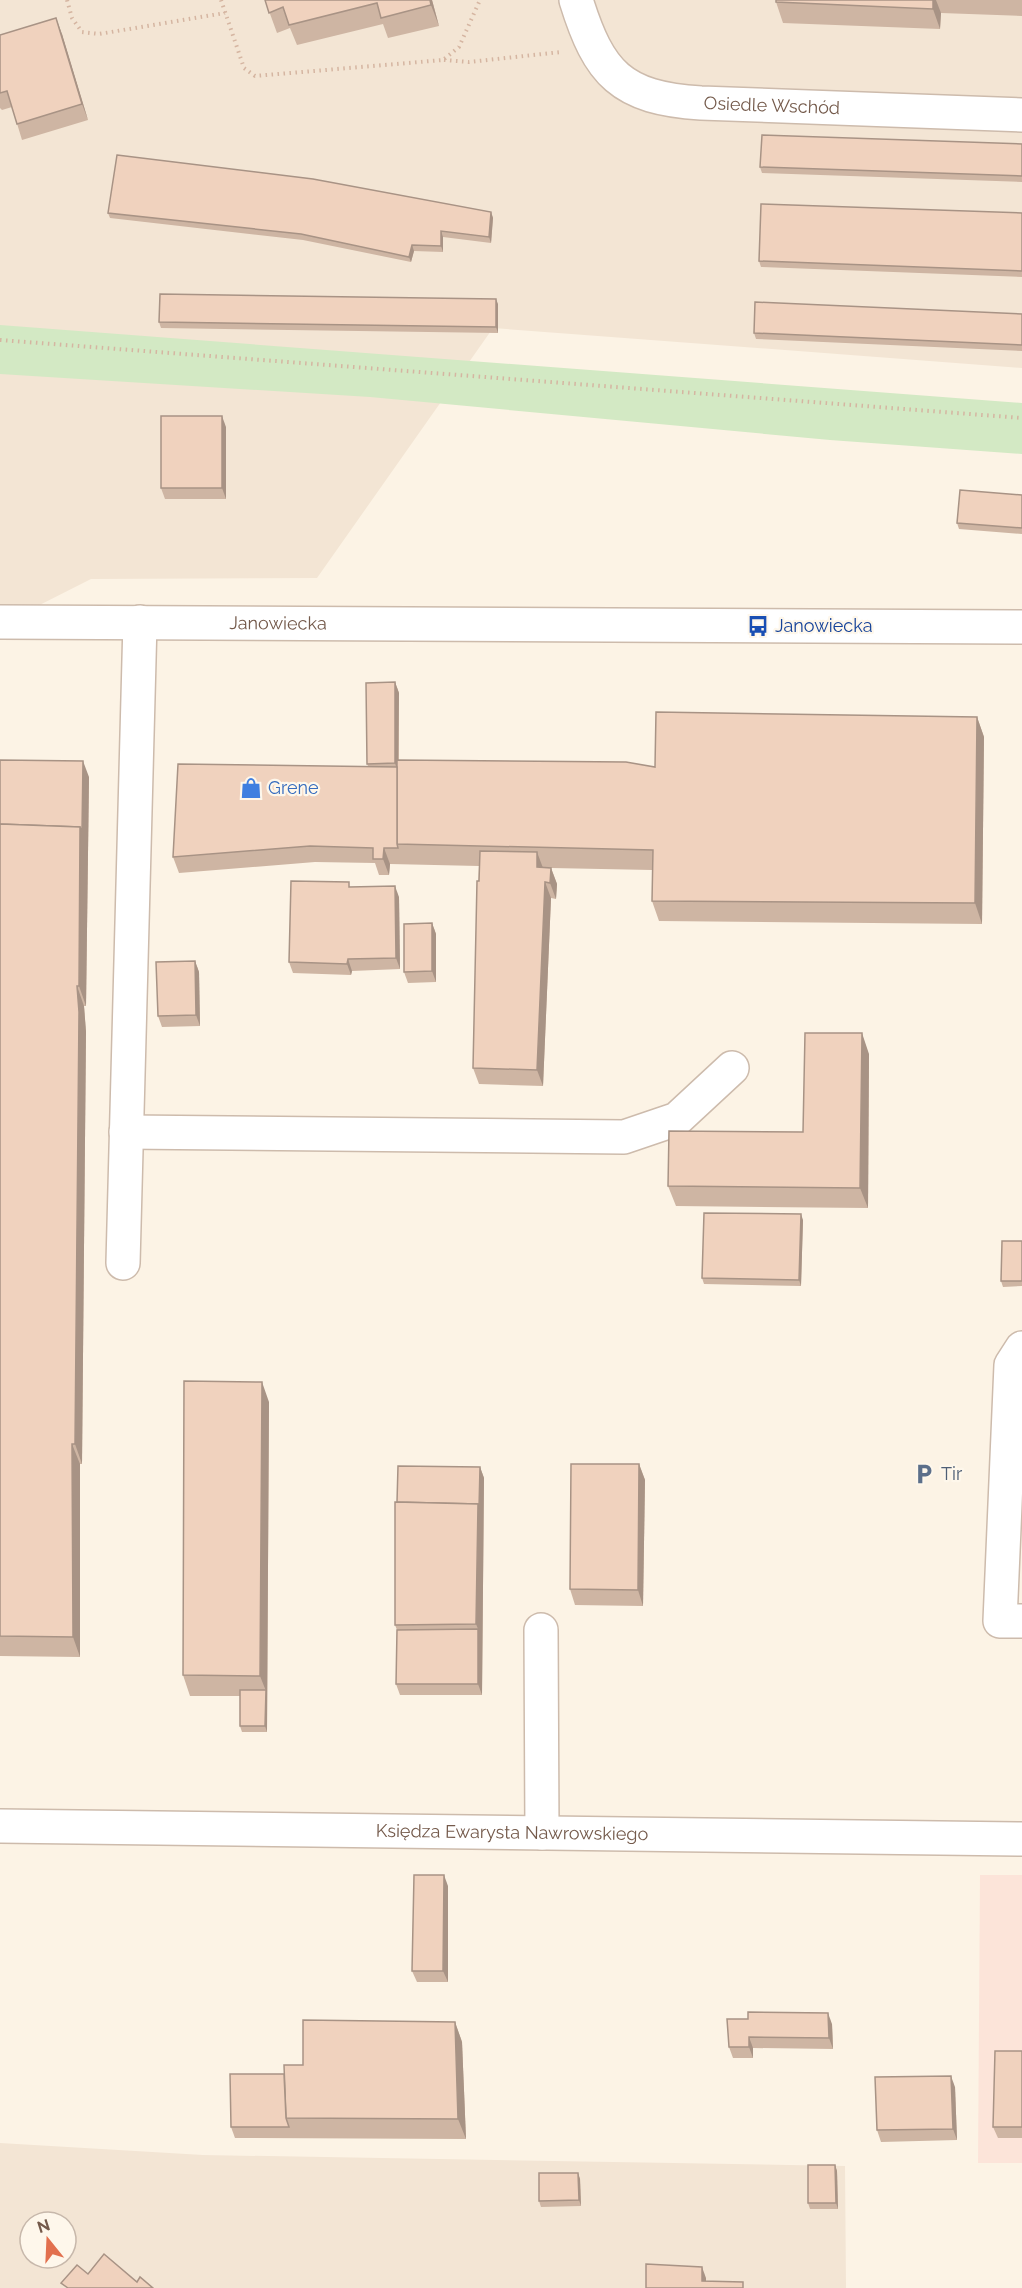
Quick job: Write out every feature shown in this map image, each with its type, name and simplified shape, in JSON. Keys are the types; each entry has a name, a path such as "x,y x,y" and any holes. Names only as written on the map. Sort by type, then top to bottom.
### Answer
{"street":[{"name":"Osiedle Wschód","path":"576,0 594,50 619,80 653,98 669,101 1022,115"},
{"name":"Janowiecka","path":"0,622 1022,627"},
{"path":"123,1263 140,622"},
{"path":"126,1132 624,1137 677,1119 732,1068"},
{"path":"1022,1348 1011,1365 1000,1621 1022,1621"},
{"path":"541,1630 542,1833"},
{"name":"Księdza Ewarysta Nawrowskiego","path":"0,1826 1022,1839"}],"path":[{"path":"67,0 72,18 82,32 99,34 225,13"},
{"path":"221,0 244,68 255,76 443,60 469,62 594,50"},
{"path":"443,60 459,47 480,0"},
{"path":"0,340 1022,418"}],"shaded area":[{"path":"0,0 1022,0 1022,368 493,328 317,578 91,579 0,625"},
{"path":"980,1875 1022,1875 1022,2163 978,2163"},
{"path":"0,2143 203,2155 845,2166 846,2288 0,2288"}],"green space":[{"path":"0,325 1022,403 1022,454 830,440 370,397 0,374"}],"building":[{"path":"265,0 430,0 431,5 381,18 377,3 289,25 283,7 269,13"},
{"path":"776,0 933,0 933,9 776,2"},
{"path":"56,18 82,104 17,124 7,91 0,93 0,35"},
{"path":"762,135 1022,144 1022,176 760,167"},
{"path":"117,155 313,179 491,212 489,237 441,231 441,246 412,245 409,257 301,234 108,213"},
{"path":"761,204 1022,213 1022,271 759,261"},
{"path":"160,294 496,299 496,327 159,322"},
{"path":"755,302 1022,314 1022,345 754,333"},
{"path":"161,416 222,416 222,488 161,488"},
{"path":"960,490 1022,495 1022,528 957,523"},
{"path":"395,682 395,763 367,764 366,683"},
{"path":"656,712 977,717 975,903 652,901 653,850 397,844 397,760 626,762 655,767"},
{"path":"0,760 83,761 82,831 80,827 0,824"},
{"path":"178,764 397,767 398,848 384,848 383,859 373,859 373,848 310,846 173,857"},
{"path":"0,824 80,827 75,1444 72,1444 73,1637 0,1636"},
{"path":"480,851 537,852 537,867 551,868 550,883 545,882 537,1070 473,1068 477,881 479,881"},
{"path":"291,881 349,882 349,887 395,886 396,958 348,959 347,964 289,962"},
{"path":"432,923 432,971 404,972 404,924"},
{"path":"195,961 196,1015 158,1016 156,962"},
{"path":"805,1033 862,1033 860,1188 668,1186 669,1131 803,1132"},
{"path":"704,1213 801,1214 799,1280 702,1278"},
{"path":"1002,1241 1022,1241 1022,1281 1001,1281"},
{"path":"184,1381 262,1382 260,1676 183,1675"},
{"path":"571,1464 639,1464 638,1590 570,1589"},
{"path":"398,1466 480,1467 479,1508 478,1504 397,1502"},
{"path":"395,1502 478,1504 476,1624 395,1625"},
{"path":"478,1629 478,1684 396,1684 397,1630"},
{"path":"240,1690 266,1690 265,1726 240,1726"},
{"path":"414,1875 444,1875 443,1971 412,1971"},
{"path":"748,2012 828,2013 829,2038 749,2037 749,2047 729,2047 727,2019 748,2019"},
{"path":"303,2020 455,2022 458,2119 286,2118 284,2065 303,2065"},
{"path":"995,2051 1022,2051 1022,2127 993,2127"},
{"path":"230,2074 284,2074 286,2118 289,2127 231,2127"},
{"path":"951,2076 953,2129 877,2130 875,2077"},
{"path":"808,2165 835,2165 836,2203 808,2203"},
{"path":"539,2173 578,2173 579,2200 539,2201"},
{"path":"104,2254 137,2282 140,2277 153,2288 68,2288 61,2283 73,2270 78,2270 78,2266 88,2274"},
{"path":"646,2264 702,2267 702,2281 743,2282 743,2288 646,2288"}],"place":[{"name":"Janowiecka","path":"758,626"},
{"name":"Grene","path":"251,788"},
{"name":"Tir","path":"924,1474"}]}
